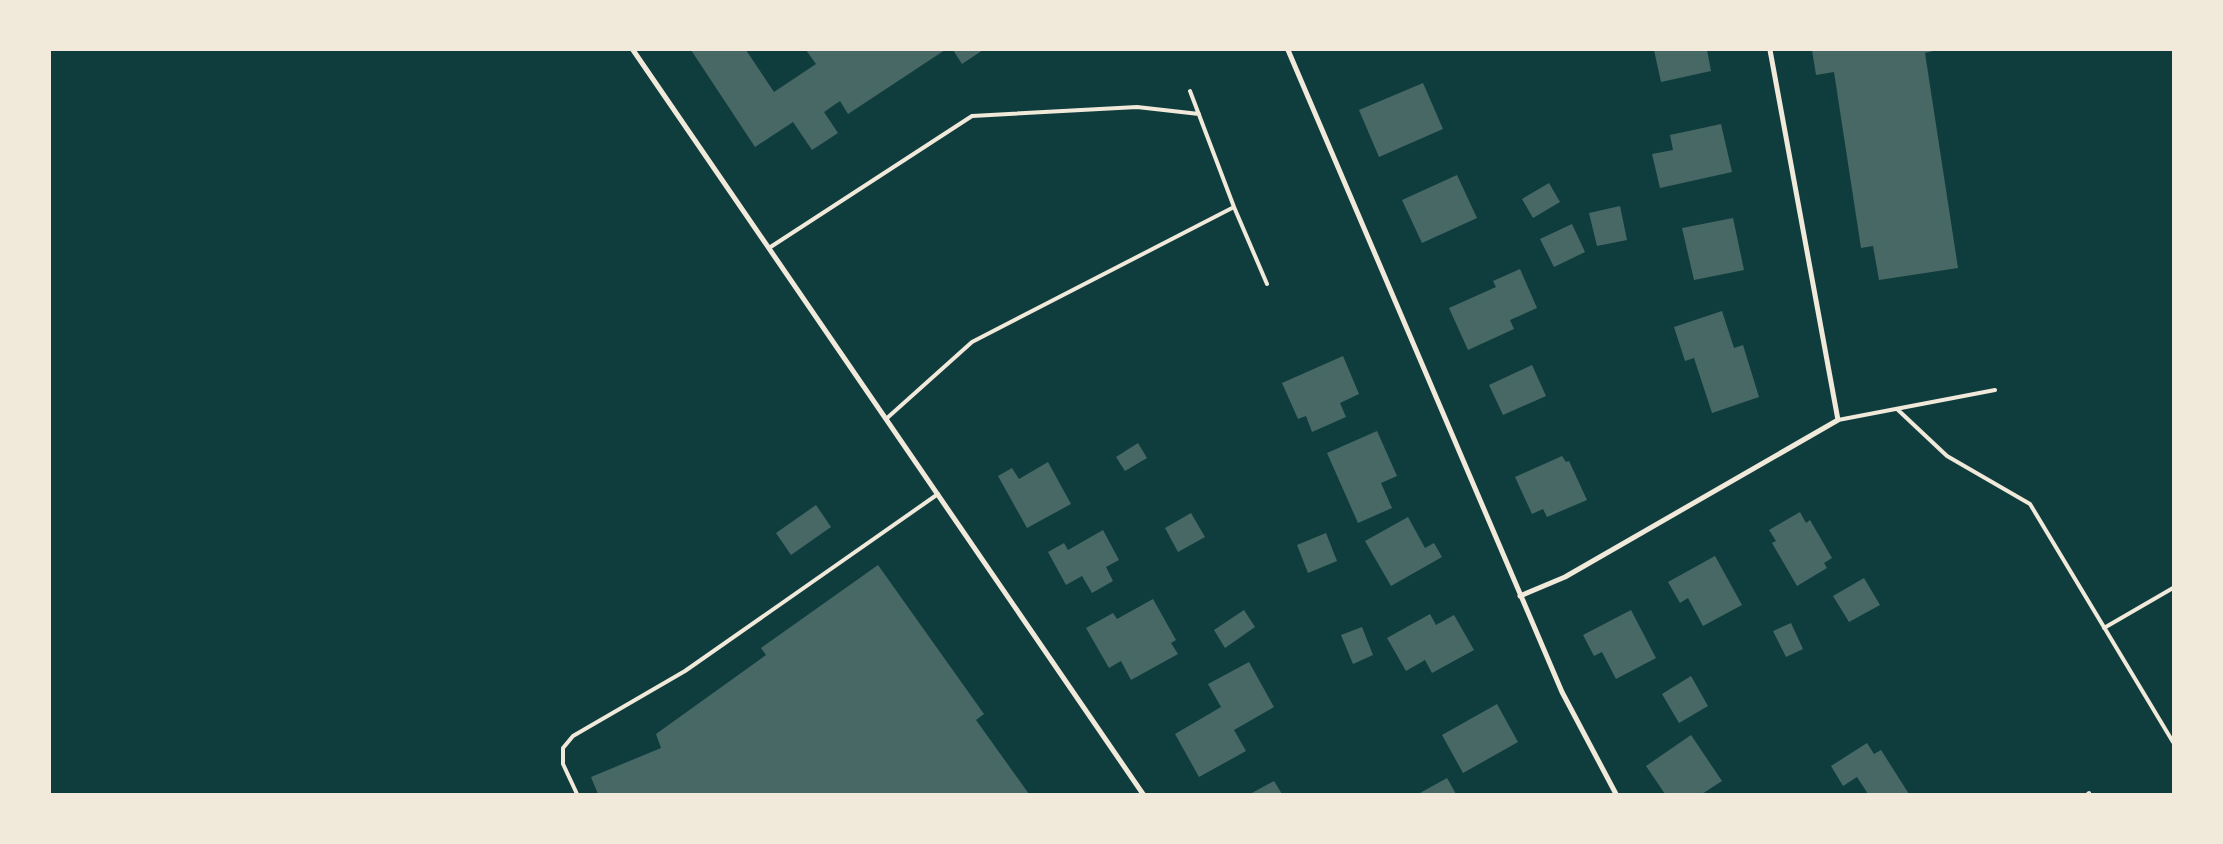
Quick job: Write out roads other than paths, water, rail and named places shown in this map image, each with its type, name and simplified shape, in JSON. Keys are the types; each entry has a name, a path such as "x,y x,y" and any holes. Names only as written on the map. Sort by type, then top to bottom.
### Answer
{"street":[{"path":"633,50 1143,794"},
{"path":"1288,50 1562,692 1616,794"},
{"path":"1520,596 1565,577 1838,420 1770,50"}],"lane":[{"path":"1190,91 1234,207 1267,284"},
{"path":"769,248 972,116 1137,107 1199,114"},
{"path":"886,419 972,342 1234,207"},
{"path":"1838,420 1995,390"},
{"path":"1897,409 1947,456 2030,504 2173,742"},
{"path":"577,794 563,764 563,748 574,736 685,671 938,494"},
{"path":"2104,628 2173,588"}]}
